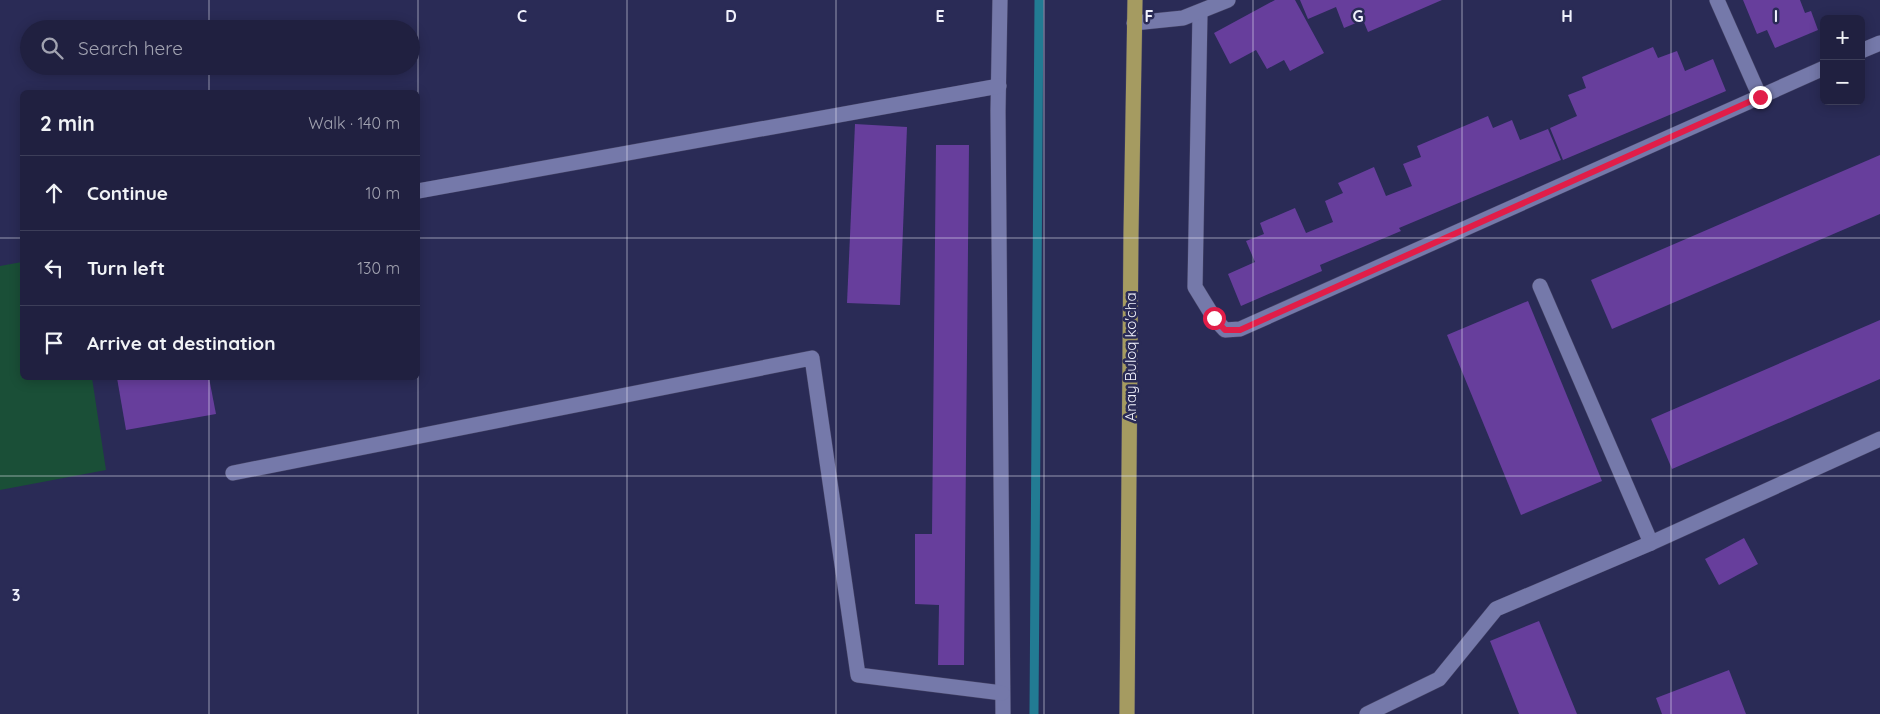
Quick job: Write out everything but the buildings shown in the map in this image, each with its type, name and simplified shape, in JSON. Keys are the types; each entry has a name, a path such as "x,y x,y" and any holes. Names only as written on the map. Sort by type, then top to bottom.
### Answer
{"main road":[{"name":"Anay Buloq ko'cha","path":"1127,714 1135,0"}],"street":[{"path":"1000,0 1003,714"},
{"path":"1134,23 1183,18 1200,13 1228,0"},
{"path":"1717,0 1760,97"},
{"path":"1200,13 1195,287 1214,318 1225,330 1240,330 1820,70"},
{"path":"1865,49 1880,43"},
{"path":"420,191 999,86"},
{"path":"1540,286 1651,543"},
{"path":"233,473 812,358 858,675 1002,693"},
{"path":"1367,714 1439,679 1496,608 1651,543 1880,439"}],"green space":[{"path":"20,262 20,380 92,380 106,470 0,490 0,266"}],"waterway":[{"path":"1034,714 1039,0"}],"route":[{"path":"1214,318 1225,330 1240,330 1760,97"}]}
